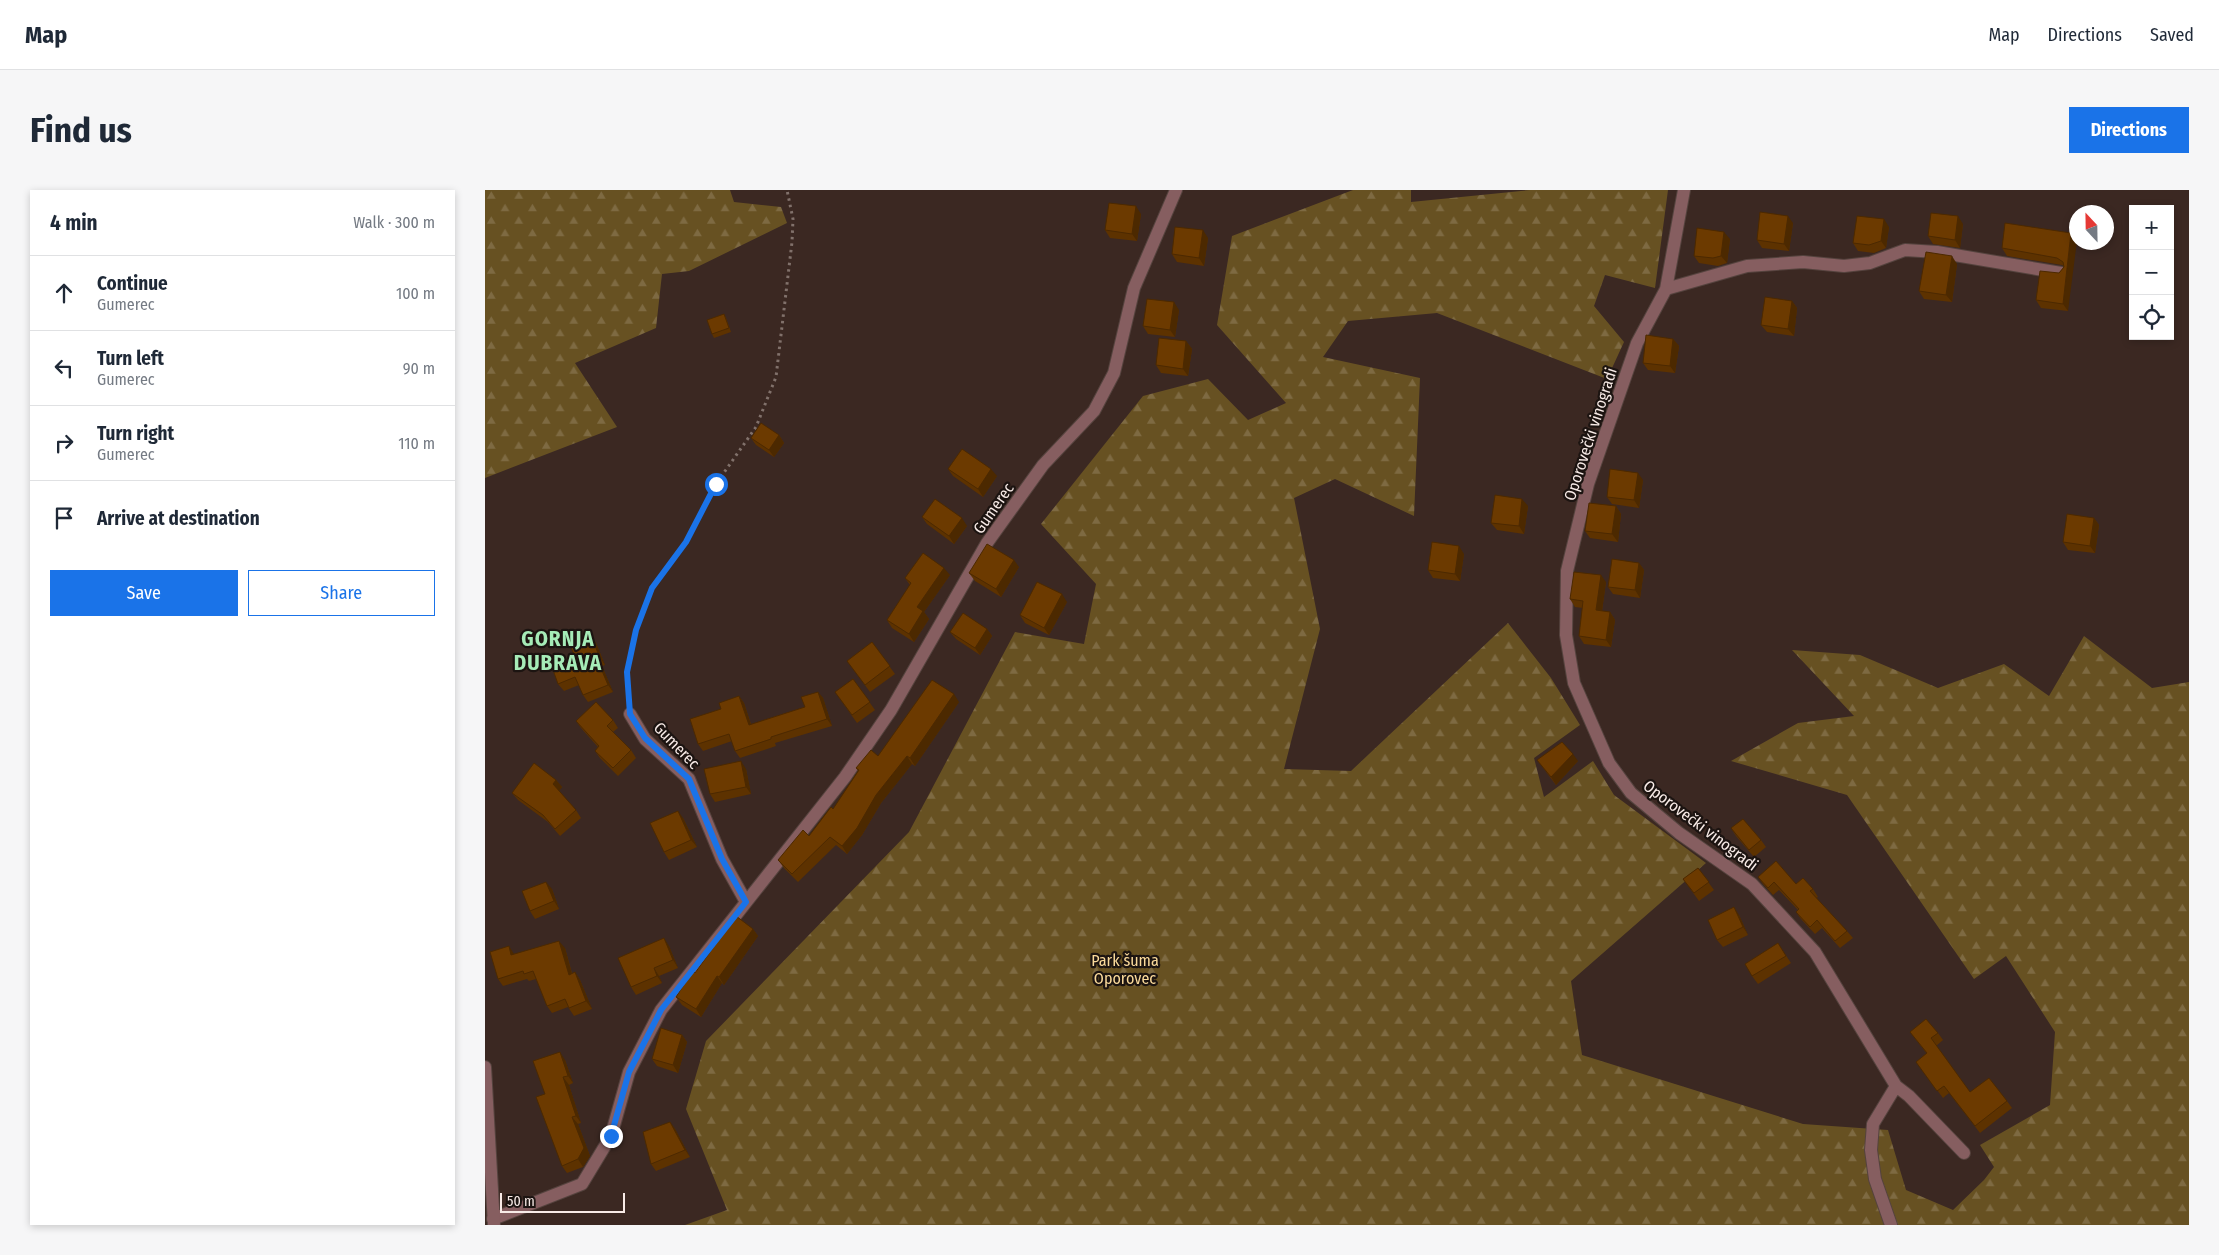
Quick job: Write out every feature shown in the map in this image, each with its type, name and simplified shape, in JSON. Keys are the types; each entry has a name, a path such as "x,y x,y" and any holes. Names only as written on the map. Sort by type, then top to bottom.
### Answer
{"street":[{"name":"Gumerec","path":"493,1222 582,1184 611,1136 629,1072 661,1010 845,777 891,710 987,543 1043,465 1094,411 1114,373 1134,288 1175,190"},
{"name":"Oporovečki vinogradi","path":"1684,190 1666,289 1637,343 1588,484 1567,571 1566,635 1574,683 1609,763 1631,793 1679,833 1752,884 1815,952 1896,1086 1909,1096 1963,1153"},
{"path":"1666,289 1747,266 1803,262 1843,266 1870,263 1905,250 1937,252 2061,273"},
{"name":"Gumerec","path":"630,714 645,738 689,779 722,859 746,902"},
{"path":"485,1067 493,1222"},
{"path":"1891,1225 1875,1179 1871,1150 1873,1124 1896,1086"}],"path":[{"path":"630,714 627,672 636,630 652,588 686,542 716,484 756,428 776,377 792,242 793,219 787,190"}],"green space":[{"path":"485,190 730,190 734,202 781,207 787,223 689,271 662,274 656,328 575,363 617,427 485,478"},
{"name":"Park šuma Oporovec","path":"1353,190 1411,190 1411,202 1530,190 1668,190 1655,288 1605,275 1594,306 1624,342 1607,379 1437,313 1348,321 1323,357 1420,378 1414,516 1335,479 1294,498 1320,629 1284,769 1351,771 1508,623 1551,678 1580,725 1534,758 1544,797 1593,761 1614,795 1706,863 1571,981 1582,1055 1803,1124 1888,1130 1906,1190 1953,1210 1984,1180 1994,1167 1980,1145 2050,1105 2055,1032 2006,956 1974,979 1847,795 1731,761 1798,723 1854,716 1792,650 1860,655 1938,688 2004,664 2049,696 2084,636 2152,688 2189,682 2189,1225 685,1225 727,1210 686,1109 706,1041 909,832 1015,632 1084,644 1096,584 1041,524 1143,396 1208,379 1248,420 1286,403 1217,325 1232,236"}],"building":[{"path":"1109,203 1136,206 1132,234 1105,230"},
{"path":"1760,212 1788,216 1784,244 1757,240"},
{"path":"1931,213 1958,216 1955,240 1928,236"},
{"path":"1857,216 1884,219 1881,241 1869,245 1853,243"},
{"path":"2005,223 2069,233 2069,250 2063,304 2036,300 2040,271 2059,273 2064,267 2063,262 2057,258 2002,248"},
{"path":"1175,227 1203,230 1199,258 1172,254"},
{"path":"1697,228 1724,232 1721,256 1713,258 1694,256"},
{"path":"1926,252 1952,256 1946,295 1919,291"},
{"path":"1765,297 1792,301 1788,329 1761,325"},
{"path":"1147,299 1174,302 1170,330 1143,326"},
{"path":"724,314 729,328 712,334 707,320"},
{"path":"1646,335 1673,339 1670,366 1643,363"},
{"path":"1159,338 1186,341 1183,369 1156,365"},
{"path":"761,423 779,435 769,450 751,438"},
{"path":"962,449 991,469 978,489 948,469"},
{"path":"1610,469 1638,473 1634,500 1607,497"},
{"path":"1495,495 1522,499 1519,526 1491,523"},
{"path":"935,499 962,518 949,536 922,517"},
{"path":"1589,503 1616,506 1612,534 1585,531"},
{"path":"2067,514 2094,518 2090,546 2063,542"},
{"path":"1432,542 1459,546 1455,574 1428,570"},
{"path":"987,544 1014,560 996,589 969,573"},
{"path":"923,553 944,568 917,607 923,611 909,634 887,620 911,583 905,578"},
{"path":"1612,559 1639,563 1635,590 1608,587"},
{"path":"1574,572 1601,575 1596,610 1610,612 1606,640 1579,636 1583,601 1570,599"},
{"path":"1037,582 1062,594 1044,628 1020,615"},
{"path":"963,613 987,629 975,648 950,632"},
{"path":"591,636 600,658 597,659 608,685 583,695 575,677 558,684 552,667 575,657 570,645"},
{"path":"872,642 890,666 865,685 847,661"},
{"path":"853,679 870,702 852,715 835,692"},
{"path":"932,680 954,694 910,758 907,756 876,795 857,828 842,846 830,837 792,874 778,860 803,830 809,836 831,807 833,809 859,770 856,768 871,750 878,756"},
{"path":"818,692 827,719 735,751 729,734 698,744 690,719 721,709 719,703 739,696 749,725 805,707 801,697"},
{"path":"596,702 613,720 607,726 631,750 613,768 595,751 599,746 576,721"},
{"path":"1562,742 1573,754 1551,777 1537,760"},
{"path":"741,761 746,787 710,794 704,769"},
{"path":"534,763 556,780 553,784 576,810 555,829 543,815 512,793"},
{"path":"678,811 691,840 664,852 650,823"},
{"path":"1743,819 1761,840 1749,850 1731,828"},
{"path":"1776,861 1796,884 1803,878 1813,889 1810,891 1847,931 1835,941 1817,920 1810,927 1796,912 1799,909 1774,882 1768,888 1758,877"},
{"path":"1698,868 1709,882 1694,893 1683,879"},
{"path":"546,882 554,901 530,911 522,891"},
{"path":"1734,907 1743,927 1717,940 1708,920"},
{"path":"736,916 753,929 719,977 717,976 696,1009 676,997 693,971 695,973"},
{"path":"664,938 673,960 654,968 657,976 631,987 618,958"},
{"path":"559,941 569,975 575,972 586,1001 569,1008 565,999 547,1006 533,971 524,974 523,971 498,979 490,952 509,946 511,955"},
{"path":"1778,943 1786,956 1752,976 1745,964"},
{"path":"1926,1019 1938,1033 1931,1038 1970,1092 1989,1078 2007,1101 1975,1126 1944,1086 1937,1091 1916,1062 1927,1053 1910,1032"},
{"path":"661,1028 682,1035 673,1065 652,1059"},
{"path":"560,1052 568,1076 563,1077 576,1116 572,1117 584,1148 578,1159 562,1166 536,1097 545,1094 533,1061"},
{"path":"670,1122 685,1150 651,1164 643,1132"}],"district":[{"name":"GORNJA DUBRAVA","path":"558,651"}],"route":[{"path":"611,1136 629,1072 661,1010 746,902 722,859 689,779 645,738 630,714 627,672 636,630 652,588 686,542 716,484"}]}
